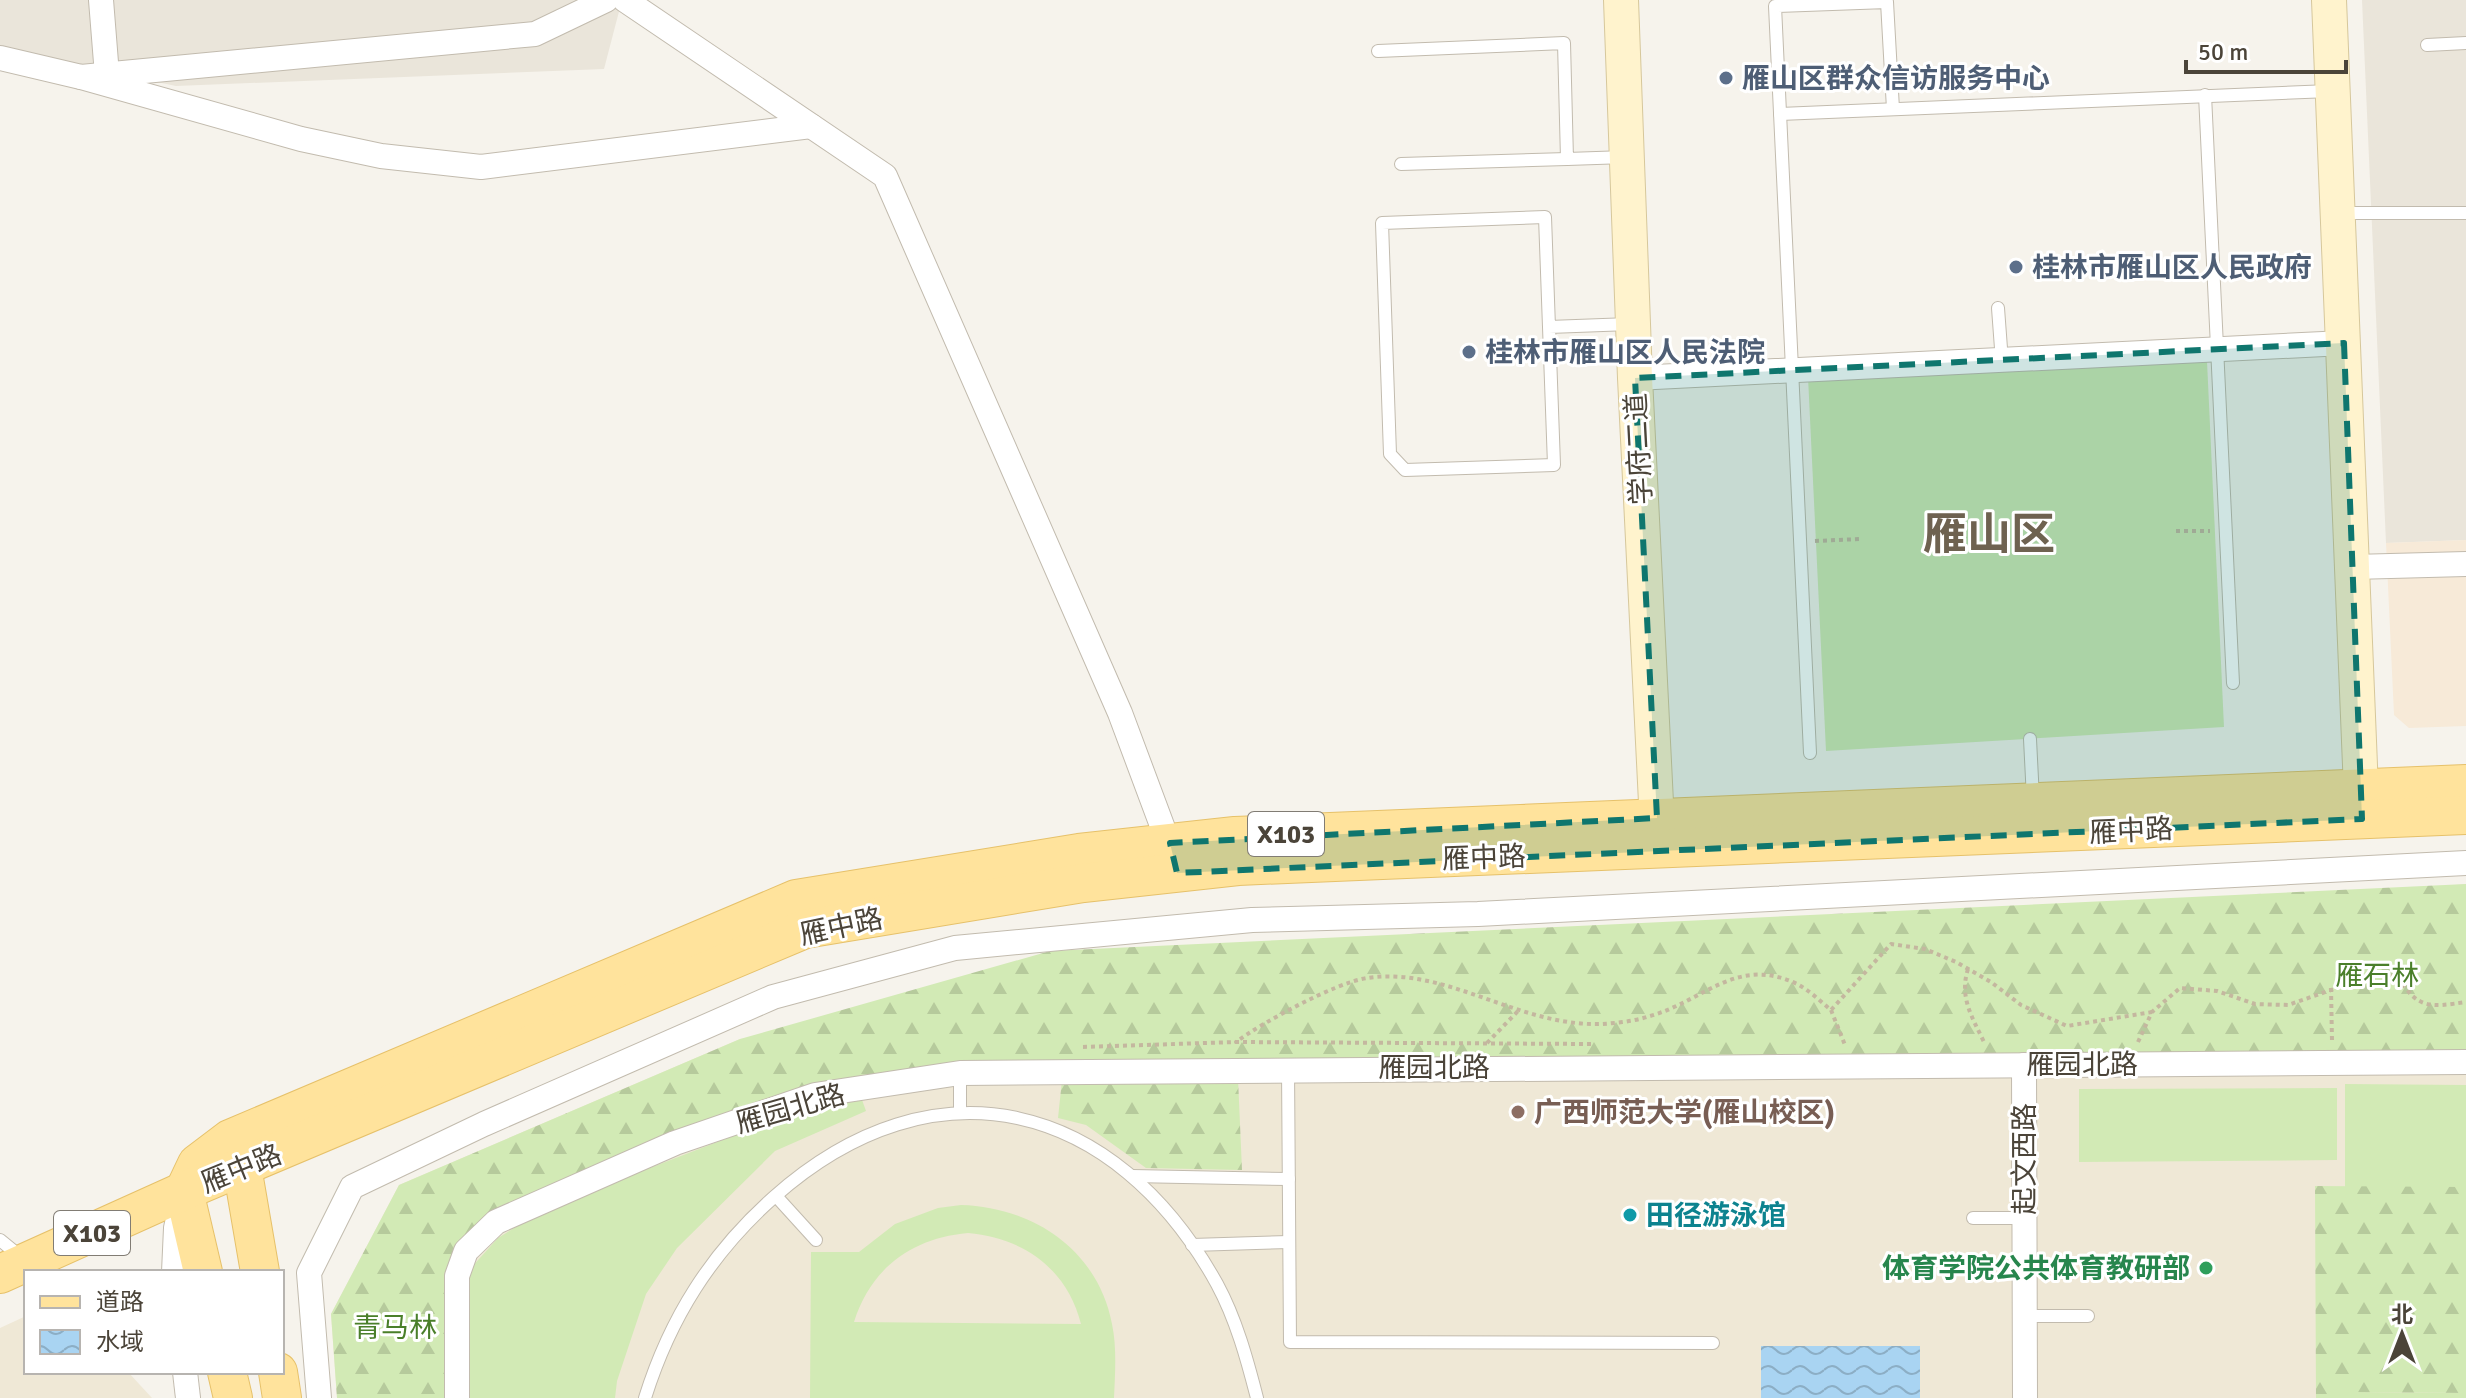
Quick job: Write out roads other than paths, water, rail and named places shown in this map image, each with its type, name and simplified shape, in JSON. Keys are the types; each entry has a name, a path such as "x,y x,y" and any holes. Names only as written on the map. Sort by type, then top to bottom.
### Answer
{"main road":[{"name":"雁中路","path":"184,1191 805,929 1083,883 1174,858 1235,836 1657,834 2034,820 2362,804 2466,784"},
{"name":"雁中路","path":"2362,804 2466,815"},
{"name":"雁中路","path":"184,1191 197,1164 230,1139 796,899 1079,853 1174,858"},
{"path":"242,1167 260,1270"},
{"path":"184,1191 203,1270"},
{"name":"X103","path":"11,1270 184,1191"},
{"path":"278,1374 282,1398"}],"street":[{"path":"101,0 107,75"},
{"path":"81,77 535,34 606,0"},
{"path":"625,0 885,176 1120,713 1174,858"},
{"name":"学府二道","path":"1621,0 1657,834"},
{"path":"2329,0 2362,804"},
{"path":"0,58 81,77 301,139 381,156 481,167 811,126"},
{"path":"1635,378 1794,369 2002,363 2344,343"},
{"path":"2353,567 2466,564"},
{"path":"319,1398 309,1273 352,1187 484,1124 773,997 955,948 1252,920 1478,914 2466,863"},
{"name":"雁园北路","path":"457,1398 457,1276 466,1251 496,1222 675,1143 815,1095 960,1073 1288,1068 2466,1062"},
{"name":"起文西路","path":"2024,1065 2025,1398"},
{"path":"174,1270 176,1228 184,1191"},
{"path":"185,1374 188,1398"}],"lane":[{"path":"1810,753 1775,6 1887,2 1893,109"},
{"path":"1378,51 1564,43 1567,159"},
{"path":"2427,45 2466,43"},
{"path":"1780,114 2333,91"},
{"path":"2205,95 2233,683"},
{"path":"1401,164 1627,157"},
{"path":"2340,213 2466,213"},
{"path":"1545,217 1549,327 1554,465 1405,470 1390,454 1382,223 1545,217"},
{"path":"1998,308 2002,363"},
{"path":"1549,327 1633,324"},
{"path":"2030,739 2034,820"},
{"path":"1288,1068 1290,1342 1713,1343"},
{"path":"960,1073 960,1112"},
{"path":"645,1398 660,1349 694,1288 713,1260 776,1196 812,1167 864,1136 899,1123 960,1112 1028,1119 1055,1129 1085,1143 1131,1176 1182,1229 1217,1285 1238,1332 1257,1398"},
{"path":"1131,1176 1289,1179"},
{"path":"776,1196 816,1240"},
{"path":"1973,1218 2024,1218"},
{"path":"1192,1245 1289,1242"},
{"path":"2024,1316 2088,1316"}],"water":[{"path":"1761,1346 1920,1346 1920,1398 1761,1398"}],"place":[{"name":"雁山区群众信访服务中心","path":"1726,78"},
{"name":"桂林市雁山区人民政府","path":"2016,267"},
{"name":"桂林市雁山区人民法院","path":"1469,352"},
{"name":"广西师范大学(雁山校区)","path":"1518,1112"},
{"name":"田径游泳馆","path":"1630,1215"},
{"name":"体育学院公共体育教研部","path":"2206,1268"}],"district":[{"name":"雁山区","path":"1989,534"}],"park label":[{"name":"雁石林","path":"2377,975"},
{"name":"青马林","path":"395,1327"}]}
